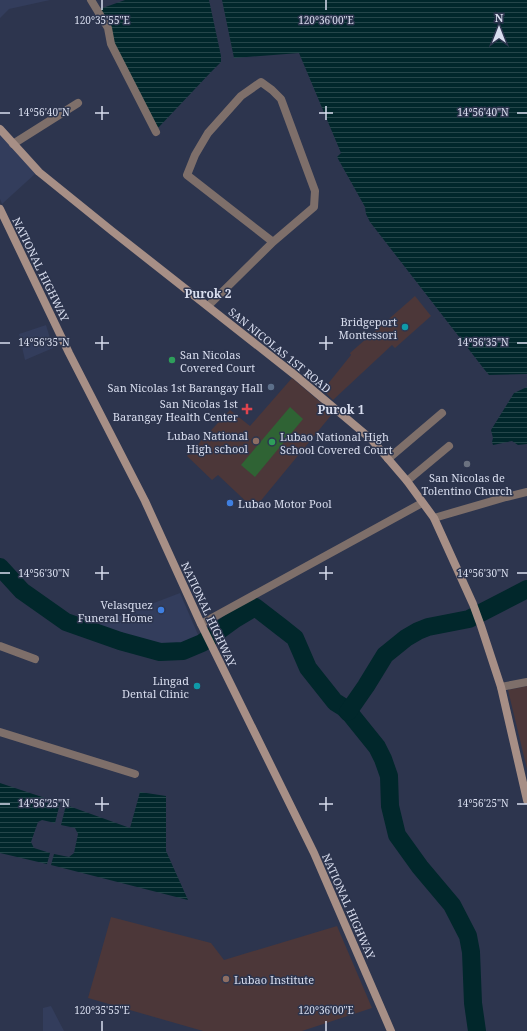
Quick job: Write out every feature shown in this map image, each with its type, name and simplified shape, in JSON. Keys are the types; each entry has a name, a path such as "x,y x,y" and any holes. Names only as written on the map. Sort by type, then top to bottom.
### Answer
{"main road":[{"name":"SAN NICOLAS 1ST ROAD","path":"0,129 39,172 295,375 371,439 407,481 434,518 481,626 501,687 527,800"},
{"name":"NATIONAL HIGHWAY","path":"0,209 69,353 144,501 202,626 314,854 390,1031"}],"street":[{"path":"91,0 108,28 111,44 156,132"},
{"path":"208,306 273,242 314,207 314,191 281,99 261,82 241,96 208,133 194,155 187,175 273,242"},
{"path":"13,144 78,103"},
{"path":"388,459 442,413"},
{"path":"407,481 449,446"},
{"path":"434,518 527,492"},
{"path":"202,626 422,503"},
{"path":"0,646 35,659"},
{"path":"501,687 527,682"},
{"path":"0,732 135,774"}],"shaded area":[{"path":"0,0 50,0 9,9 0,18"},
{"path":"125,0 209,0 221,62 158,128 113,44 100,9"},
{"path":"222,0 527,0 527,374 489,375 484,369 370,222 366,214 365,207 337,157 341,153 299,53 234,58"},
{"path":"0,133 36,173 2,204 0,199"},
{"path":"415,296 431,316 395,348 392,345 333,400 323,390 351,355 350,353"},
{"path":"46,325 53,348 25,360 19,334"},
{"name":"Lubao National High school","path":"292,378 333,413 254,509 218,475 212,480 187,456 230,410 250,426"},
{"path":"527,387 527,444 518,445 512,441 493,445 491,430 514,393"},
{"name":"Velasquez Funeral Home","path":"180,593 199,637 181,645 161,646 122,637 91,627"},
{"path":"527,686 527,769 508,690"},
{"path":"0,783 60,803 55,823 42,820 38,822 31,842 34,848 50,853 47,864 0,853"},
{"path":"140,792 166,796 166,851 188,900 51,865 54,854 69,857 74,853 78,834 75,828 61,825 66,805 130,828"},
{"name":"Lubao Institute","path":"111,917 211,943 224,960 337,926 372,1008 302,1031 203,1031 88,998"},
{"path":"51,1006 64,1031 43,1031 43,1008"}],"green space":[{"name":"Lubao National High School Covered Court","path":"290,407 303,419 255,477 241,465"}],"waterway":[{"path":"0,567 22,591 66,622 120,641 160,652 183,651 202,643 235,619 255,607 295,638 308,668 335,702 343,707 352,716 377,747 389,776 390,806 397,835 420,867 452,905 468,936 471,952 473,1003 477,1031"},
{"path":"348,712 385,655 406,638 428,627 469,619 527,589"}],"place":[{"name":"Bridgeport Montessori","path":"405,327"},
{"name":"San Nicolas Covered Court","path":"172,360"},
{"name":"San Nicolas 1st Barangay Hall","path":"271,387"},
{"name":"San Nicolas 1st Barangay Health Center","path":"247,409"},
{"name":"Lubao National High school","path":"256,441"},
{"name":"Lubao National High School Covered Court","path":"272,442"},
{"name":"San Nicolas de Tolentino Church","path":"467,464"},
{"name":"Lubao Motor Pool","path":"230,503"},
{"name":"Velasquez Funeral Home","path":"161,610"},
{"name":"Lingad Dental Clinic","path":"197,686"},
{"name":"Lubao Institute","path":"226,979"}],"district":[{"name":"Purok 2","path":"208,293"},
{"name":"Purok 1","path":"341,409"}]}
